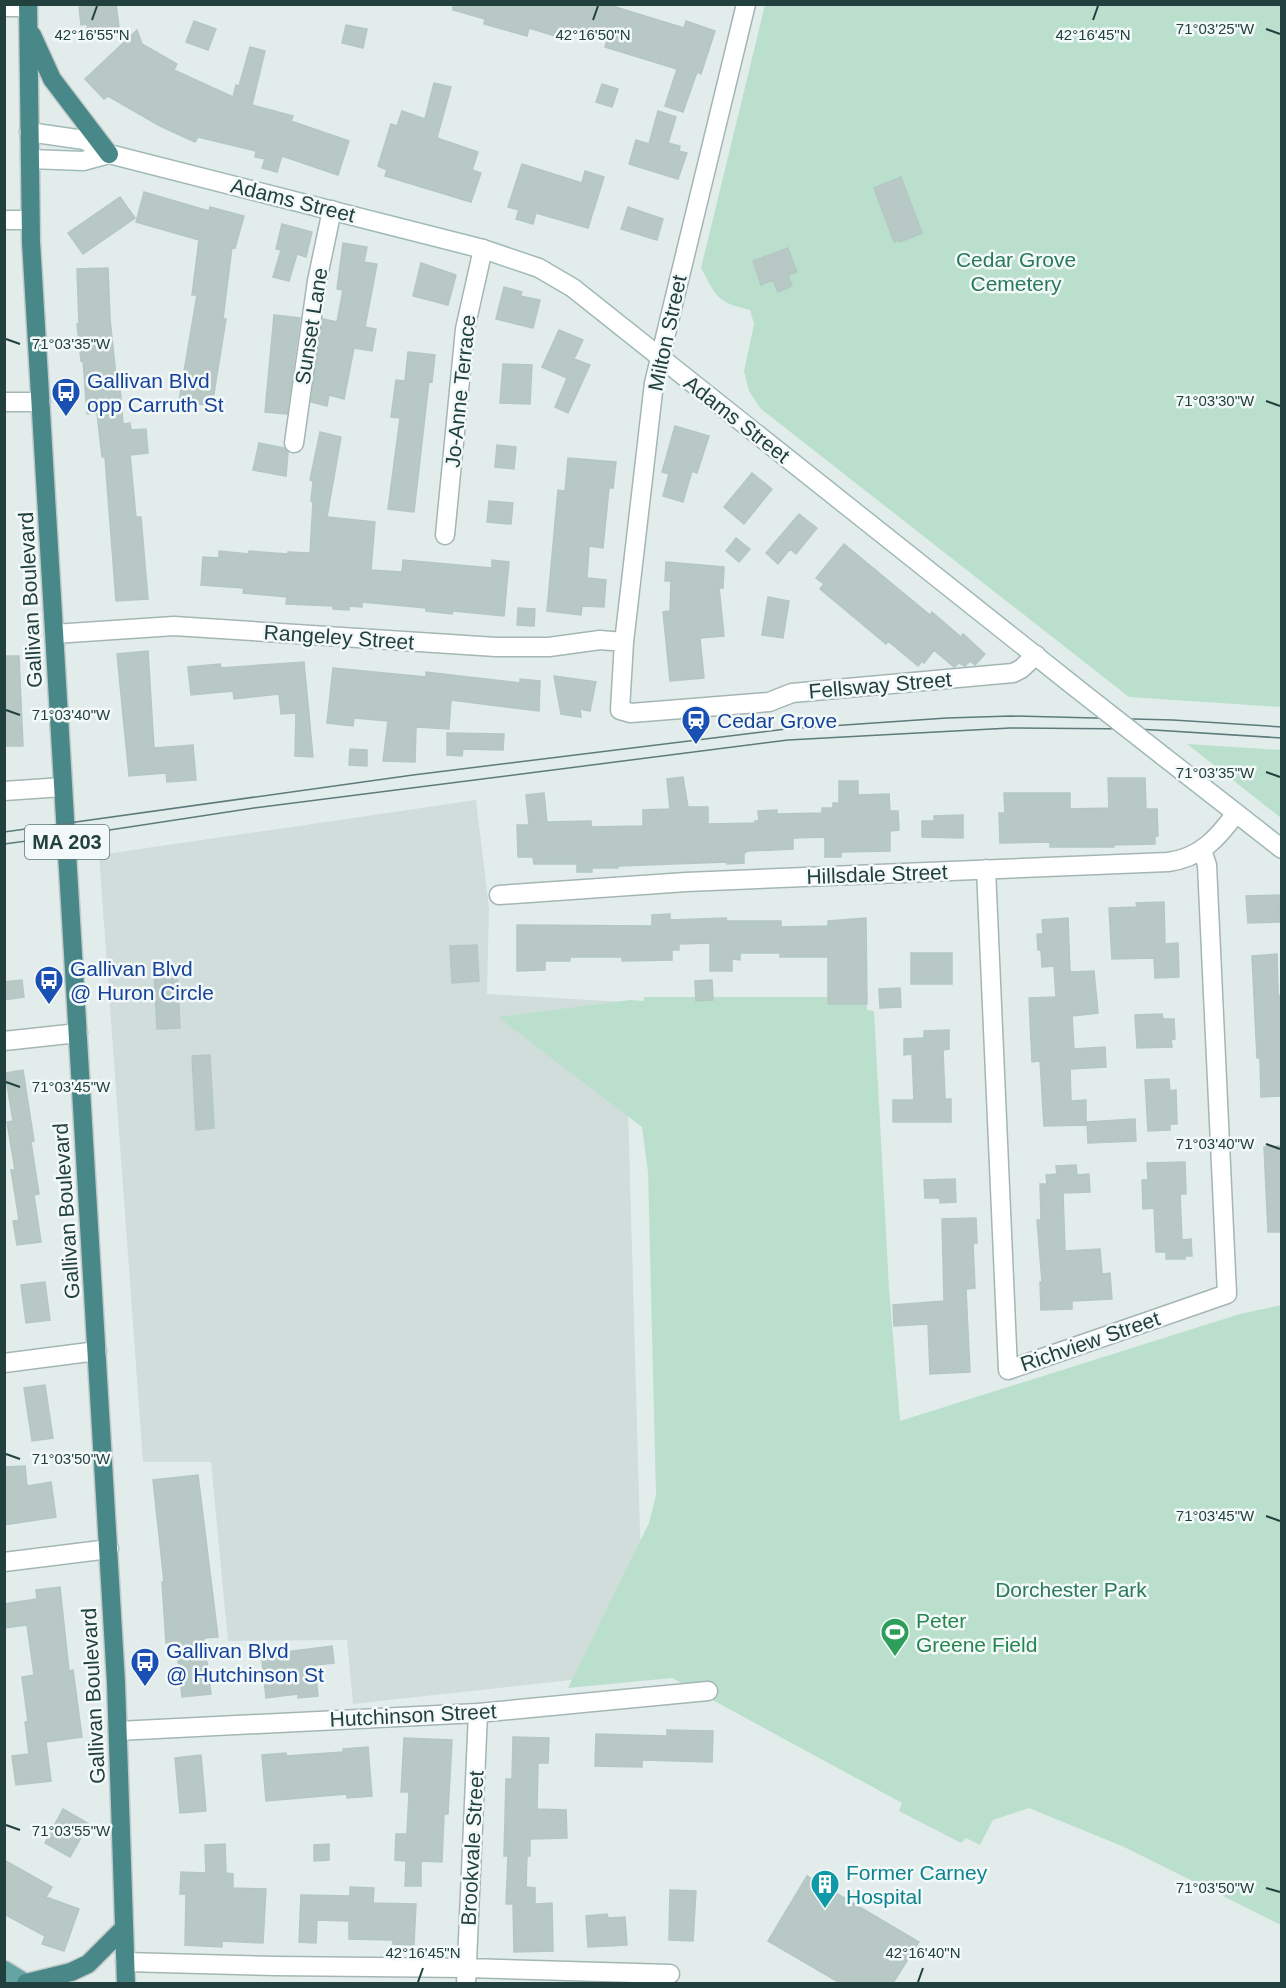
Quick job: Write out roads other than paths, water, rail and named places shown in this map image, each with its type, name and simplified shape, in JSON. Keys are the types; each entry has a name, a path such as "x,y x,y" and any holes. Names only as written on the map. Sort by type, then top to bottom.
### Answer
{"highway":[{"name":"Gallivan Boulevard","path":"28,6 30,220 109,1549 118,1731 126,1983"},
{"path":"29,29 52,79 109,154"},
{"path":"26,1983 71,1972 88,1964 124,1928"}],"main road":[{"path":"4,1970 26,1983"}],"street":[{"name":"Milton Street","path":"620,704 624,642 654,383 746,4"},
{"path":"4,7 28,6"},
{"name":"Adams Street","path":"29,132 84,140 109,154 483,249 520,260 557,278 573,288 1281,849"},
{"name":"Adams Street","path":"30,159 82,161 109,154"},
{"name":"Sunset Lane","path":"294,443 315,295 332,210"},
{"path":"4,220 30,220"},
{"name":"Jo-Anne Terrace","path":"445,535 465,329 483,249"},
{"path":"4,402 41,402"},
{"name":"Rangeley Street","path":"54,633 174,627 496,647 549,647 600,640 624,642"},
{"name":"Fellsway Street","path":"620,704 622,712 631,713 769,702 792,693 1012,673 1021,669 1036,655"},
{"path":"4,791 63,787"},
{"name":"Hillsdale Street","path":"499,895 686,882 1168,862 1187,858 1202,850 1217,837 1236,813"},
{"name":"Richview Street","path":"986,869 1008,1370 1227,1293 1207,865 1202,850"},
{"path":"4,1041 78,1033"},
{"path":"4,1363 97,1351"},
{"path":"4,1562 109,1549"},
{"name":"Hutchinson Street","path":"118,1731 478,1713 708,1691"},
{"name":"Brookvale Street","path":"466,1976 478,1713"},
{"path":"125,1962 275,1966 466,1976 670,1974"}],"tram line":[{"path":"4,832 413,775 786,729 1011,716 1173,720 1282,727"},
{"path":"4,844 254,808 788,740 1010,728 1138,729 1282,738"}],"place":[{"name":"Gallivan Blvd opp Carruth St","path":"66,418"},
{"name":"Cedar Grove","path":"696,746"},
{"name":"Gallivan Blvd @ Huron Circle","path":"49,1006"},
{"name":"Peter Greene Field","path":"895,1658"},
{"name":"Gallivan Blvd @ Hutchinson St","path":"145,1688"},
{"name":"Former Carney Hospital","path":"825,1910"}],"park label":[{"name":"Cedar Grove Cemetery","path":"1016,271"},
{"name":"Dorchester Park","path":"1071,1589"}]}
